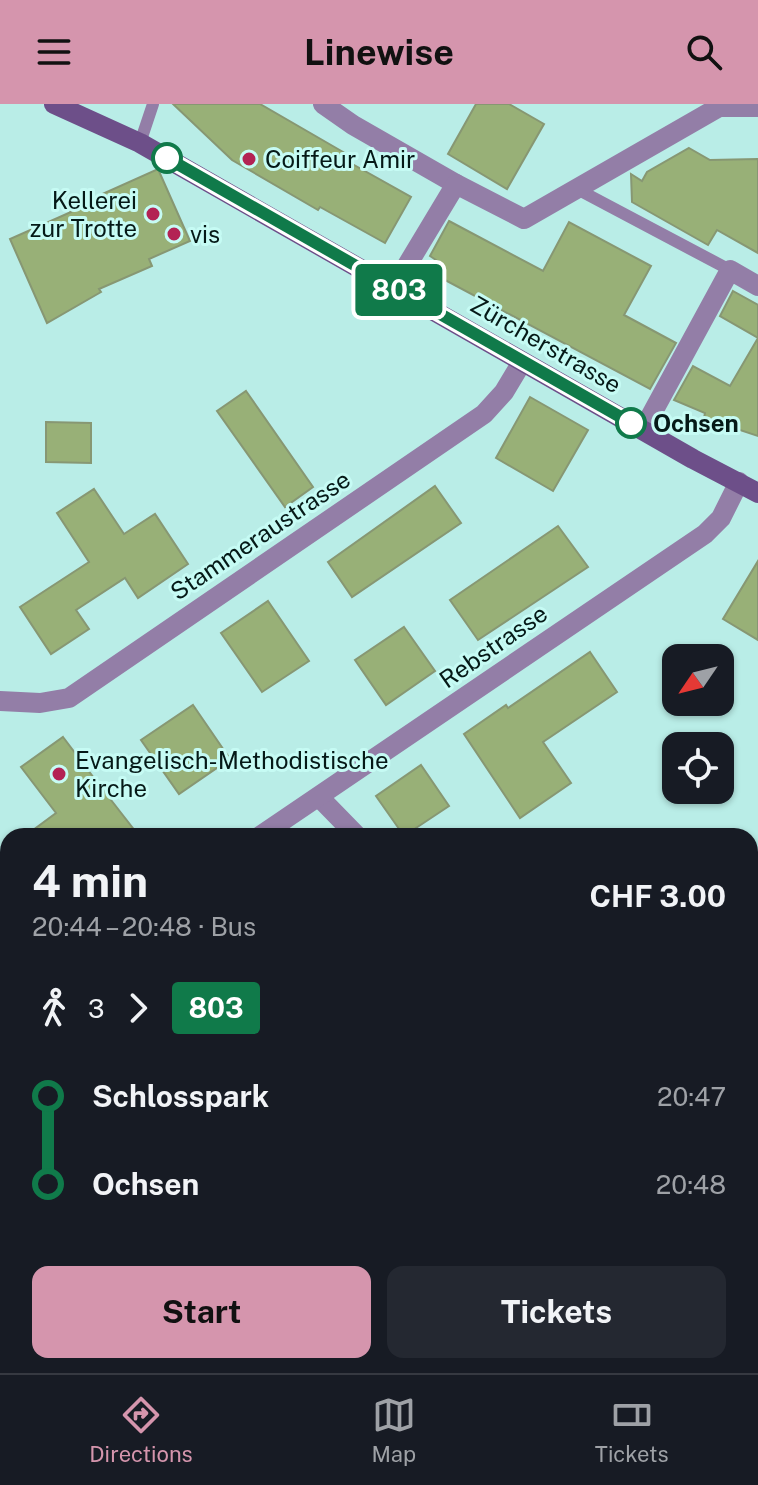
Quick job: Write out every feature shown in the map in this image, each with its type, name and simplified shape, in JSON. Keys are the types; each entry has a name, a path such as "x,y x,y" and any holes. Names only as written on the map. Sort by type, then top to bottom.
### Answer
{"main road":[{"name":"Zürcherstrasse","path":"54,104 140,143 758,493"}],"street":[{"path":"323,104 353,125 456,184 524,219 719,107 758,107"},
{"path":"394,287 456,184"},
{"path":"643,430 730,270 758,286"},
{"name":"Stammeraustrasse","path":"0,701 40,703 69,698 484,414 504,392 522,362"},
{"name":"Rebstrasse","path":"272,828 705,534 721,518 739,482"},
{"path":"319,797 349,828"}],"lane":[{"path":"140,143 153,104"},
{"path":"577,189 730,270"}],"building":[{"path":"173,104 260,104 350,156 347,161 411,197 385,243 320,207 318,210 232,160"},
{"path":"476,104 509,104 544,124 507,189 448,154"},
{"path":"689,148 710,160 758,159 758,253 717,230 708,245 632,202 631,174 642,181 647,172"},
{"path":"158,169 190,241 149,259 152,266 99,289 101,292 47,323 10,239"},
{"path":"449,221 543,271 569,222 651,266 624,315 676,343 650,389 430,272 436,260 430,256"},
{"path":"733,291 758,305 758,338 720,316"},
{"path":"758,338 758,436 704,418 705,413 674,400 693,366 730,386"},
{"path":"246,391 313,487 285,507 217,411"},
{"path":"530,397 588,430 553,491 496,458"},
{"path":"46,422 91,423 91,463 46,462"},
{"path":"435,486 461,523 352,597 328,562"},
{"path":"94,489 124,534 155,514 188,564 138,598 125,578 76,610 89,629 51,654 20,607 89,562 57,513"},
{"path":"558,526 588,567 478,640 450,600"},
{"path":"758,561 758,640 723,619"},
{"path":"268,601 309,661 262,692 221,633"},
{"path":"404,627 435,671 386,705 355,660"},
{"path":"590,652 617,692 543,742 571,783 520,818 464,734"},
{"path":"193,705 230,759 179,794 141,740"},
{"path":"63,737 133,828 36,828 56,813 21,767"},
{"path":"421,765 449,806 416,828 398,828 376,796"}],"bus line":[{"name":"803","path":"167,158 631,423"}],"place":[{"name":"Coiffeur Amir","path":"249,159"},
{"name":"Kellerei zur Trotte","path":"153,214"},
{"name":"vis","path":"174,234"},
{"name":"Ochsen","path":"631,423"},
{"name":"Evangelisch-Methodistische Kirche","path":"59,774"}]}
